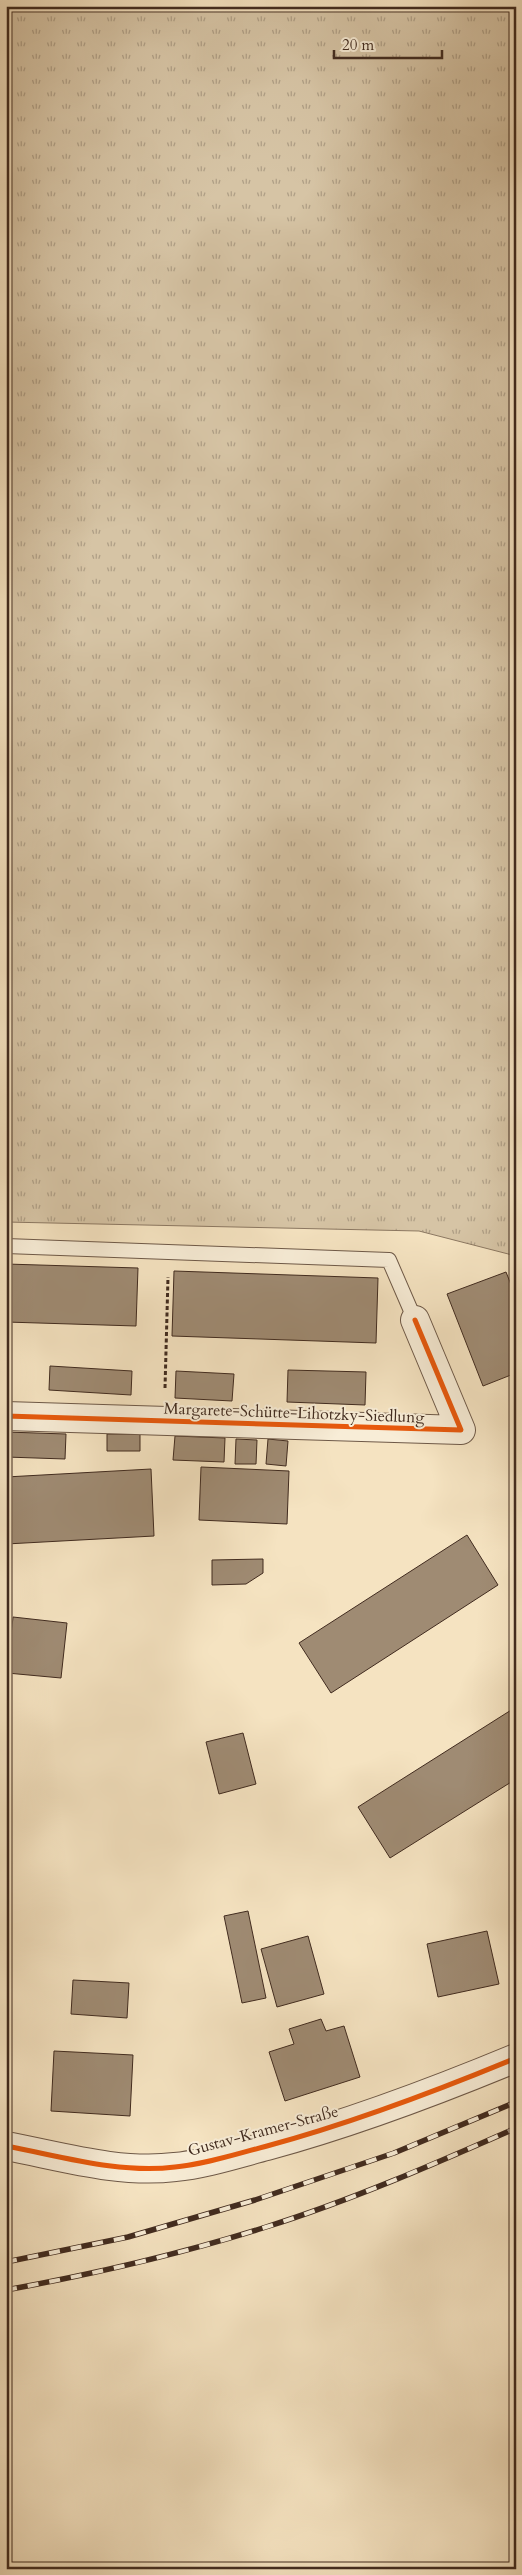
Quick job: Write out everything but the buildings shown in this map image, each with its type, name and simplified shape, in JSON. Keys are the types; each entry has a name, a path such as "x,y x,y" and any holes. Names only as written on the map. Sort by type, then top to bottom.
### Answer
{"street":[{"name":"Margarete-Schütte-Lihotzky-Siedlung","path":"6,1416 461,1430 415,1320"},
{"name":"Gustav-Kramer-Straße","path":"6,2146 118,2166 174,2167 218,2159 310,2134 415,2099 516,2058"}],"lane":[{"path":"6,1246 389,1260 415,1320"}],"path":[{"path":"164,1421 169,1252"}],"green space":[{"path":"6,6 516,6 516,1256 419,1231 6,1222"}],"railway":[{"path":"6,2262 128,2237 255,2200 394,2153 516,2102"},
{"path":"6,2290 137,2263 266,2227 361,2193 516,2128"}],"cycle path":[{"path":"6,1416 461,1430 415,1320"},
{"path":"6,2146 111,2166 154,2169 198,2164 299,2137 362,2117 424,2095 516,2058"}]}
